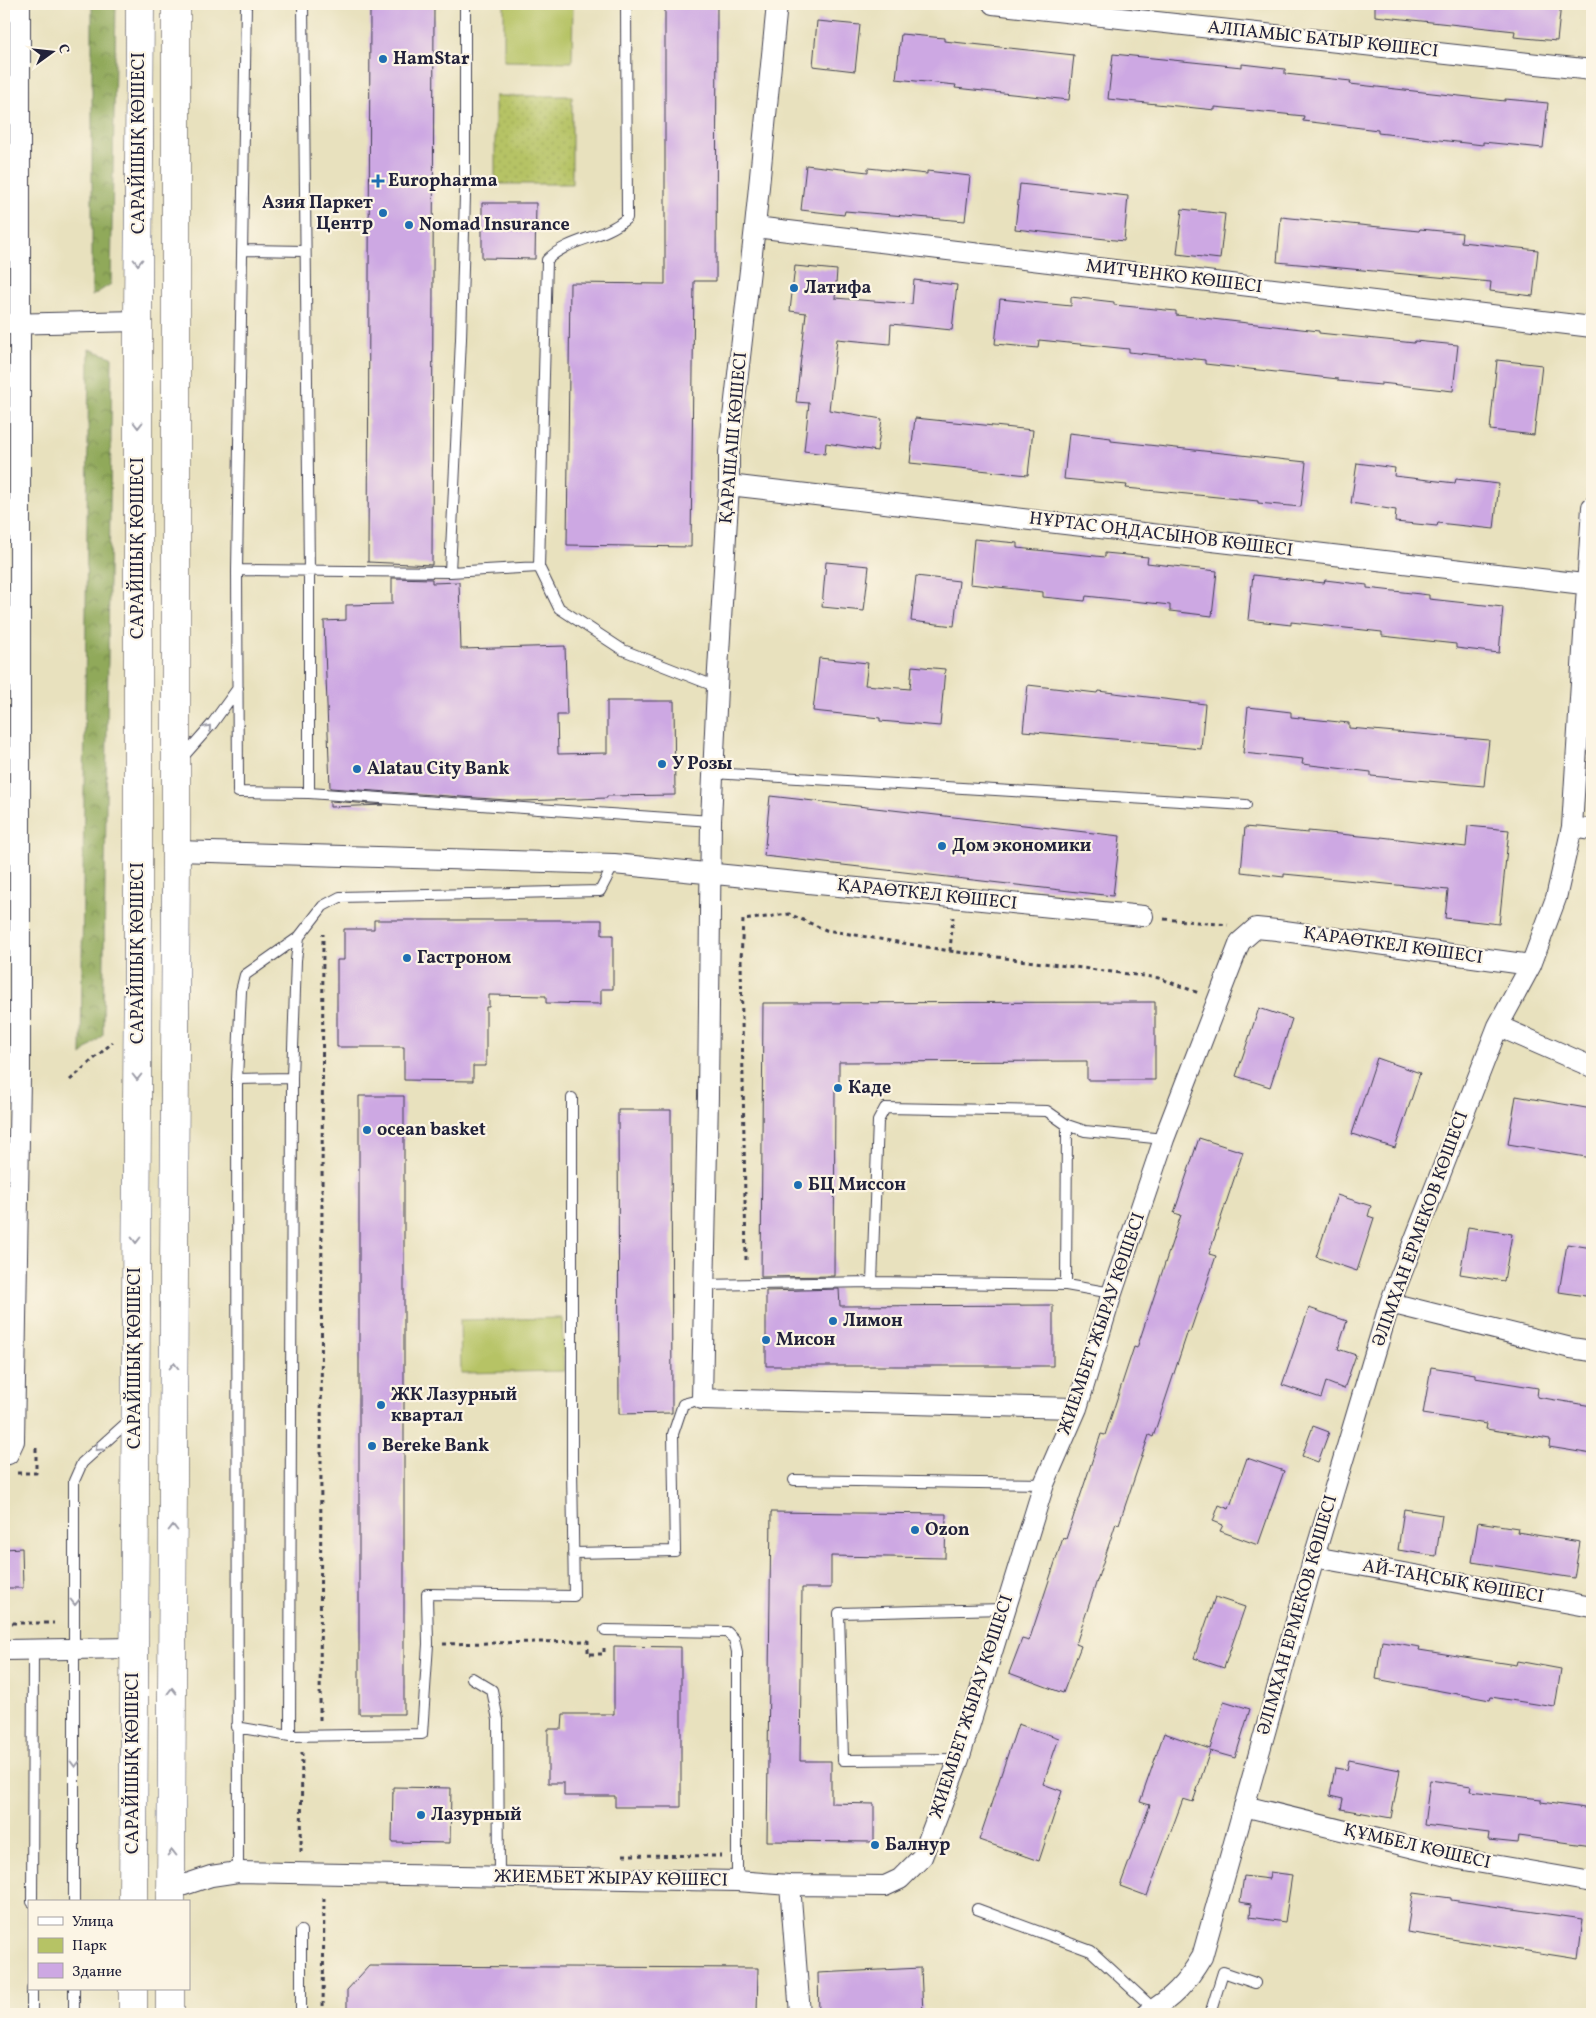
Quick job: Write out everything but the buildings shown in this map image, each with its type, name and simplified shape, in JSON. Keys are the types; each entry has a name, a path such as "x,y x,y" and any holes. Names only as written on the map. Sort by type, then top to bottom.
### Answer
{"main road":[{"name":"САРАЙШЫҚ КӨШЕСІ","path":"133,1900 140,4"},
{"name":"САРАЙШЫҚ КӨШЕСІ","path":"171,1895 176,851 176,4"},
{"path":"138,502 148,533 148,798 151,837 156,844 176,851"},
{"path":"138,938 162,941 165,949 167,1028 162,1122 162,1183 174,1225"},
{"path":"133,1990 133,2014"},
{"path":"170,1990 170,2014"}],"street":[{"path":"4,1455 8,1454 14,1441 12,324 20,4"},
{"name":"ҚАРАШАШ КӨШЕСІ","path":"702,1399 711,821 716,687 729,485 729,452 755,228 777,4"},
{"name":"АЛПАМЫС БАТЫР КӨШЕСІ","path":"993,4 1592,70"},
{"name":"МИТЧЕНКО КӨШЕСІ","path":"755,228 1592,327"},
{"path":"12,324 138,321"},
{"name":"НҰРТАС ОҢДАСЫНОВ КӨШЕСІ","path":"729,485 1589,584"},
{"name":"ӘЛІМХАН ЕРМЕКОВ КӨШЕСІ","path":"1154,2013 1174,1996 1189,1979 1202,1957 1314,1557 1390,1302 1498,1026 1531,965 1556,898 1572,827 1589,584 1592,507"},
{"path":"1572,827 1592,830"},
{"name":"ҚАРАӨТКЕЛ КӨШЕСІ","path":"176,851 614,864 1142,916"},
{"name":"ҚАРАӨТКЕЛ КӨШЕСІ","path":"1256,928 1531,965"},
{"name":"ЖИЕМБЕТ ЖЫРАУ КӨШЕСІ","path":"171,1895 211,1876 238,1872 737,1881 790,1885 885,1886 900,1879 922,1857 959,1759 1044,1484 1077,1408 1112,1294 1164,1139 1240,942 1256,928"},
{"path":"1498,1026 1592,1067"},
{"path":"1390,1302 1571,1348 1592,1351"},
{"path":"702,1399 1077,1408"},
{"name":"АЙ-ТАҢСЫҚ КӨШЕСІ","path":"1314,1557 1592,1607"},
{"path":"4,1650 134,1648"},
{"name":"ҚҰМБЕЛ КӨШЕСІ","path":"1244,1806 1459,1859 1592,1882"},
{"path":"790,1885 800,2014"}],"lane":[{"path":"246,4 237,570 238,792 309,792 711,821"},
{"path":"303,4 309,571 309,792"},
{"path":"450,572 464,243 465,4"},
{"path":"626,4 627,218 616,228 557,250 546,260 539,567 559,608 623,650 716,687"},
{"path":"242,250 305,251"},
{"path":"237,570 450,572 539,567"},
{"path":"176,765 212,724 238,688"},
{"path":"713,773 1246,805"},
{"path":"238,1872 236,1727 237,1079 241,991 245,975 299,937 323,906 340,896 600,891 614,864"},
{"path":"290,1736 292,1078 299,937"},
{"path":"237,1079 292,1078"},
{"path":"236,1727 290,1736 422,1734 428,1644 427,1594 574,1596 572,1098"},
{"path":"872,1282 877,1130 878,1121 885,1108 1047,1111 1067,1125 1085,1131 1164,1139"},
{"path":"1066,1285 1067,1125"},
{"path":"703,1285 872,1282 1066,1285 1112,1294"},
{"path":"573,1553 675,1551 673,1434 683,1404 702,1399"},
{"path":"74,1900 74,1481 82,1463 134,1416"},
{"path":"794,1480 1044,1484"},
{"path":"959,1759 843,1760 839,1613 1004,1609"},
{"path":"605,1630 726,1632 734,1639 737,1652 737,1881"},
{"path":"32,1900 33,1649"},
{"path":"472,1678 492,1690 498,1720 499,1877"},
{"path":"977,1909 1090,1951 1154,2013"},
{"path":"301,1931 301,2014"},
{"path":"1210,2014 1223,1972 1255,1982"},
{"path":"32,1990 32,2014"},
{"path":"74,1990 74,2014"}],"path":[{"path":"950,951 955,898"},
{"path":"320,1736 323,906"},
{"path":"746,1260 740,960 742,920 789,914 826,930 950,951 1159,978 1218,1000"},
{"path":"1142,916 1256,928"},
{"path":"4,1623 54,1622"},
{"path":"428,1644 588,1641 588,1654 604,1654 605,1630"},
{"path":"301,1853 302,1736"},
{"path":"323,2014 324,1874"}],"green space":[{"path":"92,4 116,4 111,284 92,296"},
{"path":"504,4 573,4 572,62 504,61"},
{"path":"495,96 572,96 572,184 495,184"},
{"path":"89,349 112,357 103,1035 81,1055"},
{"path":"562,1318 564,1371 461,1373 460,1320"}],"place":[{"name":"HamStar","path":"383,59"},
{"name":"Europharma","path":"378,181"},
{"name":"Азия Паркет Центр","path":"383,213"},
{"name":"Nomad Insurance","path":"409,225"},
{"name":"Латифа","path":"794,288"},
{"name":"У Розы","path":"662,764"},
{"name":"Alatau City Bank","path":"357,769"},
{"name":"Дом экономики","path":"942,846"},
{"name":"Гастроном","path":"407,958"},
{"name":"Каде","path":"838,1088"},
{"name":"ocean basket","path":"367,1130"},
{"name":"БЦ Миссон","path":"798,1185"},
{"name":"Лимон","path":"833,1321"},
{"name":"Мисон","path":"766,1340"},
{"name":"ЖК Лазурный квартал","path":"381,1405"},
{"name":"Bereke Bank","path":"372,1446"},
{"name":"Ozon","path":"915,1530"},
{"name":"Лазурный","path":"421,1815"},
{"name":"Балнур","path":"875,1845"}]}
